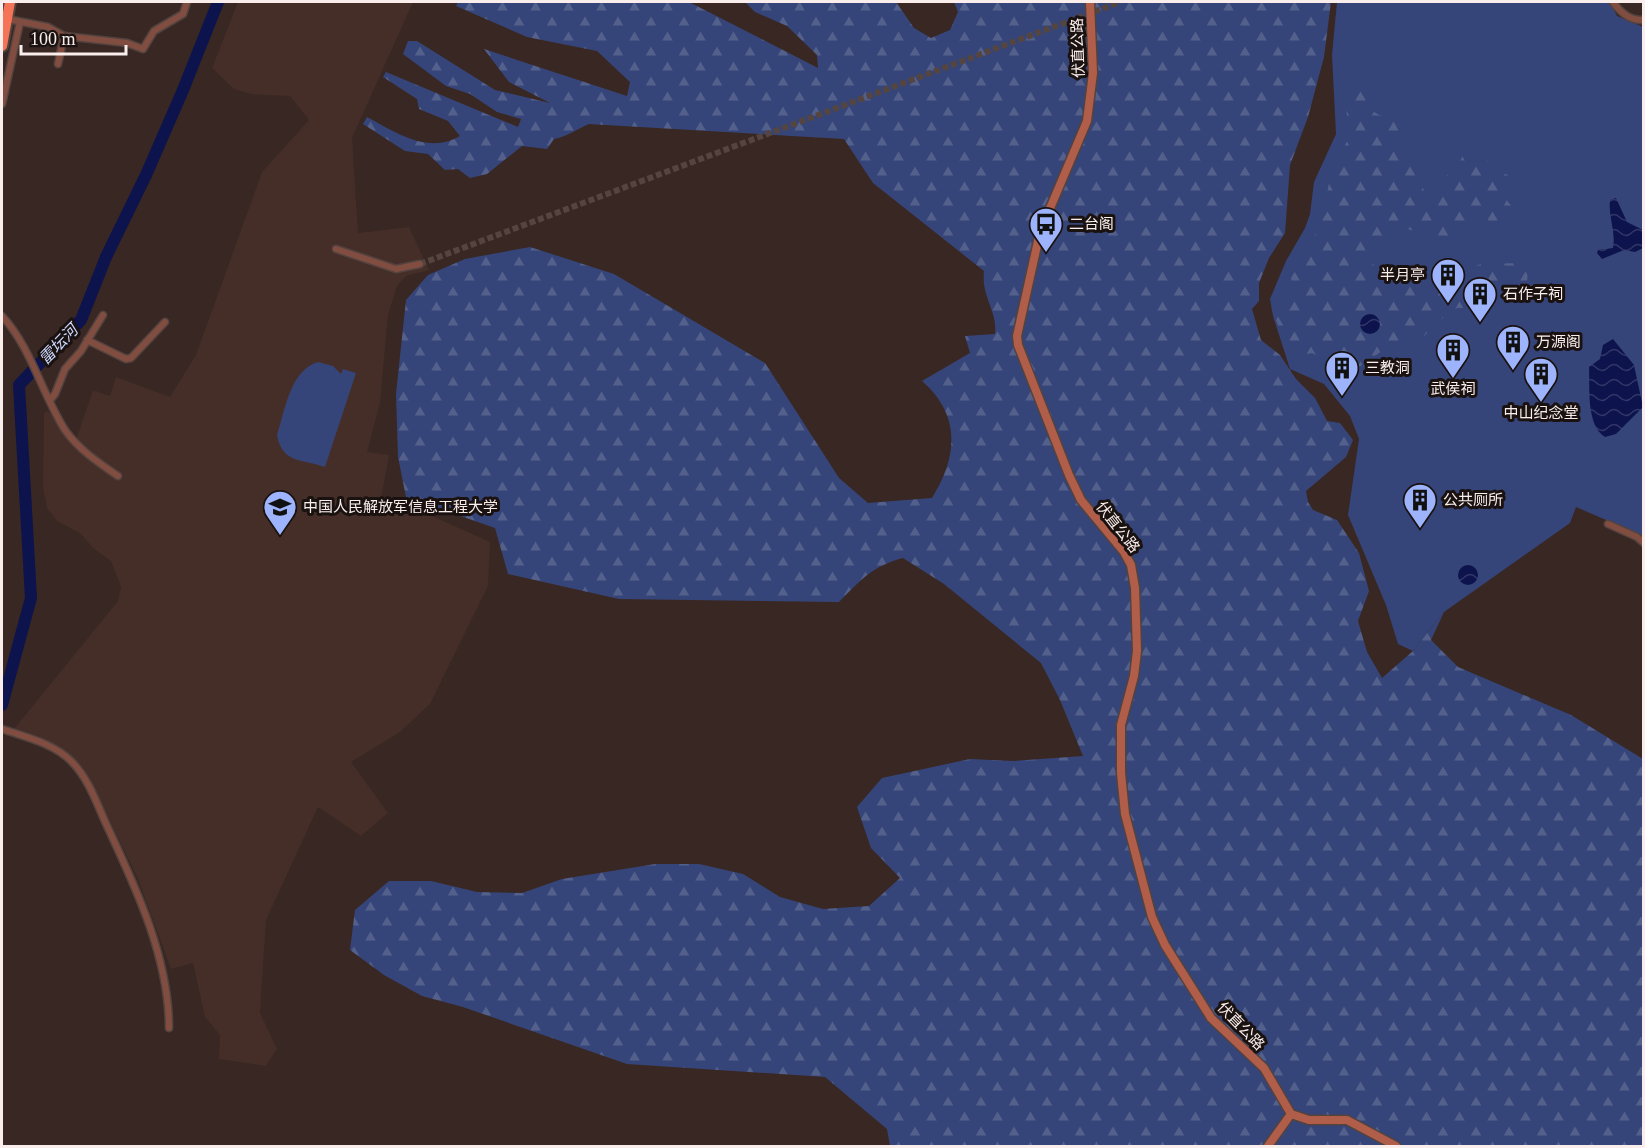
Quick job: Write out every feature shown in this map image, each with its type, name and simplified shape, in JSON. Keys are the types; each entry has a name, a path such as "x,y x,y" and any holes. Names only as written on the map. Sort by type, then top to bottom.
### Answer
{"highway":[{"path":"2,46 10,2"}],"main road":[{"name":"伏直公路","path":"1090,2 1093,91 1087,121 1040,232 1017,336 1018,345 1069,476 1081,500 1124,552 1131,565 1135,588 1137,651 1134,676 1121,725 1120,773 1125,814 1152,917 1165,945 1211,1018 1264,1068 1292,1114"},
{"path":"1268,1146 1292,1114 1309,1120 1347,1120 1396,1146"}],"street":[{"path":"7,19 48,27 64,36 127,42 143,49 154,31 183,14 187,8 187,2"},
{"path":"1613,2 1620,12 1629,17 1644,20"},
{"path":"2,104 20,22"},
{"path":"58,64 64,36"},
{"path":"336,249 396,269 420,264"},
{"path":"50,400 55,394 65,369 81,351 103,315"},
{"path":"2,316 29,360 66,431 91,457 117,476"},
{"path":"87,340 126,359 131,358 165,322"},
{"path":"1608,524 1637,537 1644,543"},
{"path":"2,729 59,751 77,767 90,785 134,882 162,969 169,1004 169,1028"}],"shaded area":[{"name":"中国人民解放军信息工程大学","path":"238,2 413,2 352,138 358,233 409,227 429,270 406,276 397,286 388,315 380,403 367,452 389,455 379,510 412,507 490,542 488,586 430,704 400,732 351,762 388,813 361,836 318,807 266,920 260,1013 277,1049 266,1066 219,1059 220,1035 205,1017 193,963 171,969 138,879 89,778 70,755 14,729 118,601 121,587 111,561 93,548 80,533 57,521 47,508 43,487 44,413 48,411 74,446 93,390 110,396 116,377 170,397 196,355 262,172 309,120 290,96 251,94 234,89 212,68"}],"green space":[{"path":"458,2 689,2 818,68 817,55 787,26 755,12 745,2 896,2 914,28 931,38 950,30 958,12 954,2 1331,2 1324,57 1308,117 1290,165 1285,233 1269,258 1259,283 1259,301 1252,309 1261,340 1280,355 1296,379 1315,398 1327,421 1340,423 1353,440 1346,457 1306,491 1308,502 1313,510 1337,520 1359,553 1369,591 1358,621 1367,652 1382,678 1413,651 1444,612 1431,640 1458,667 1571,715 1643,759 1643,1146 890,1146 887,1129 825,1077 627,1064 463,1007 422,996 384,975 350,950 355,910 389,881 431,881 477,892 522,893 562,879 655,864 699,864 743,874 780,897 823,909 869,906 900,878 871,848 857,807 882,778 970,759 1013,761 1083,756 1060,700 1041,663 944,584 903,558 875,570 839,602 619,599 508,574 495,528 406,497 398,457 396,394 406,300 428,275 465,259 530,247 614,274 765,363 839,478 868,503 932,498 947,467 951,451 951,436 944,408 935,394 922,381 970,353 965,336 995,334 994,318 985,289 984,271 873,183 844,139 589,124 554,139 547,149 522,146 487,174 470,178 458,169 445,170 428,154 405,151 363,124 367,117 400,135 424,142 448,141 460,136 448,121 419,109 417,99 383,77 386,72 518,127 521,119 497,112 470,94 446,86 403,54 408,41 417,41 495,90 550,103 509,82 484,49 627,96 630,82 597,51 527,37 456,6"},
{"path":"1337,2 1610,2 1617,16 1643,27 1643,536 1576,507 1570,523 1444,612 1413,651 1398,644 1386,605 1348,515 1359,439 1350,416 1324,384 1290,369 1270,299 1286,261 1305,228 1310,214 1314,182 1336,134 1332,55"},
{"path":"1362,85 1367,97 1366,107 1379,115 1393,118 1425,193 1437,197 1444,178 1459,164 1463,155 1469,158 1486,152 1491,169 1508,175 1517,192 1507,192 1504,197 1514,209 1512,218 1504,225 1480,219 1473,220 1444,240 1394,225 1372,260 1381,291 1394,297 1405,285 1429,282 1481,264 1521,263 1528,268 1527,283 1519,291 1497,296 1478,307 1457,308 1450,311 1423,337 1392,344 1359,367 1344,369 1312,353 1302,355 1284,340 1276,320 1282,307 1302,298 1300,295 1286,299 1294,289 1291,278 1309,249 1322,219 1330,178 1348,139 1346,98 1352,86"},
{"path":"318,362 333,366 341,374 343,369 356,373 325,467 289,456 280,444 277,435 295,382 309,366"}],"water":[{"path":"1616,198 1627,222 1643,230 1643,248 1635,252 1624,250 1602,259 1597,253 1598,250 1613,248 1610,200"},
{"path":"1370,314 1377,317 1380,324 1377,331 1370,334 1363,331 1360,324 1363,317"},
{"path":"1613,339 1634,365 1643,407 1616,434 1605,437 1599,431 1592,415 1589,367 1600,359 1603,345"},
{"path":"1468,565 1475,568 1478,575 1475,582 1468,585 1461,582 1458,575 1461,568"}],"waterway":[{"name":"雷坛河","path":"2,705 31,598 19,385 81,320 106,257 146,175 183,90 218,2"}],"tunnel":[{"path":"420,264 1120,2"}],"place":[{"name":"二台阁","path":"1046,253"},
{"name":"半月亭","path":"1448,304"},
{"name":"石作子祠","path":"1480,323"},
{"name":"万源阁","path":"1513,371"},
{"name":"武侯祠","path":"1453,379"},
{"name":"三教洞","path":"1342,397"},
{"name":"中山纪念堂","path":"1541,403"},
{"name":"公共厕所","path":"1420,529"},
{"name":"中国人民解放军信息工程大学","path":"280,536"}]}
